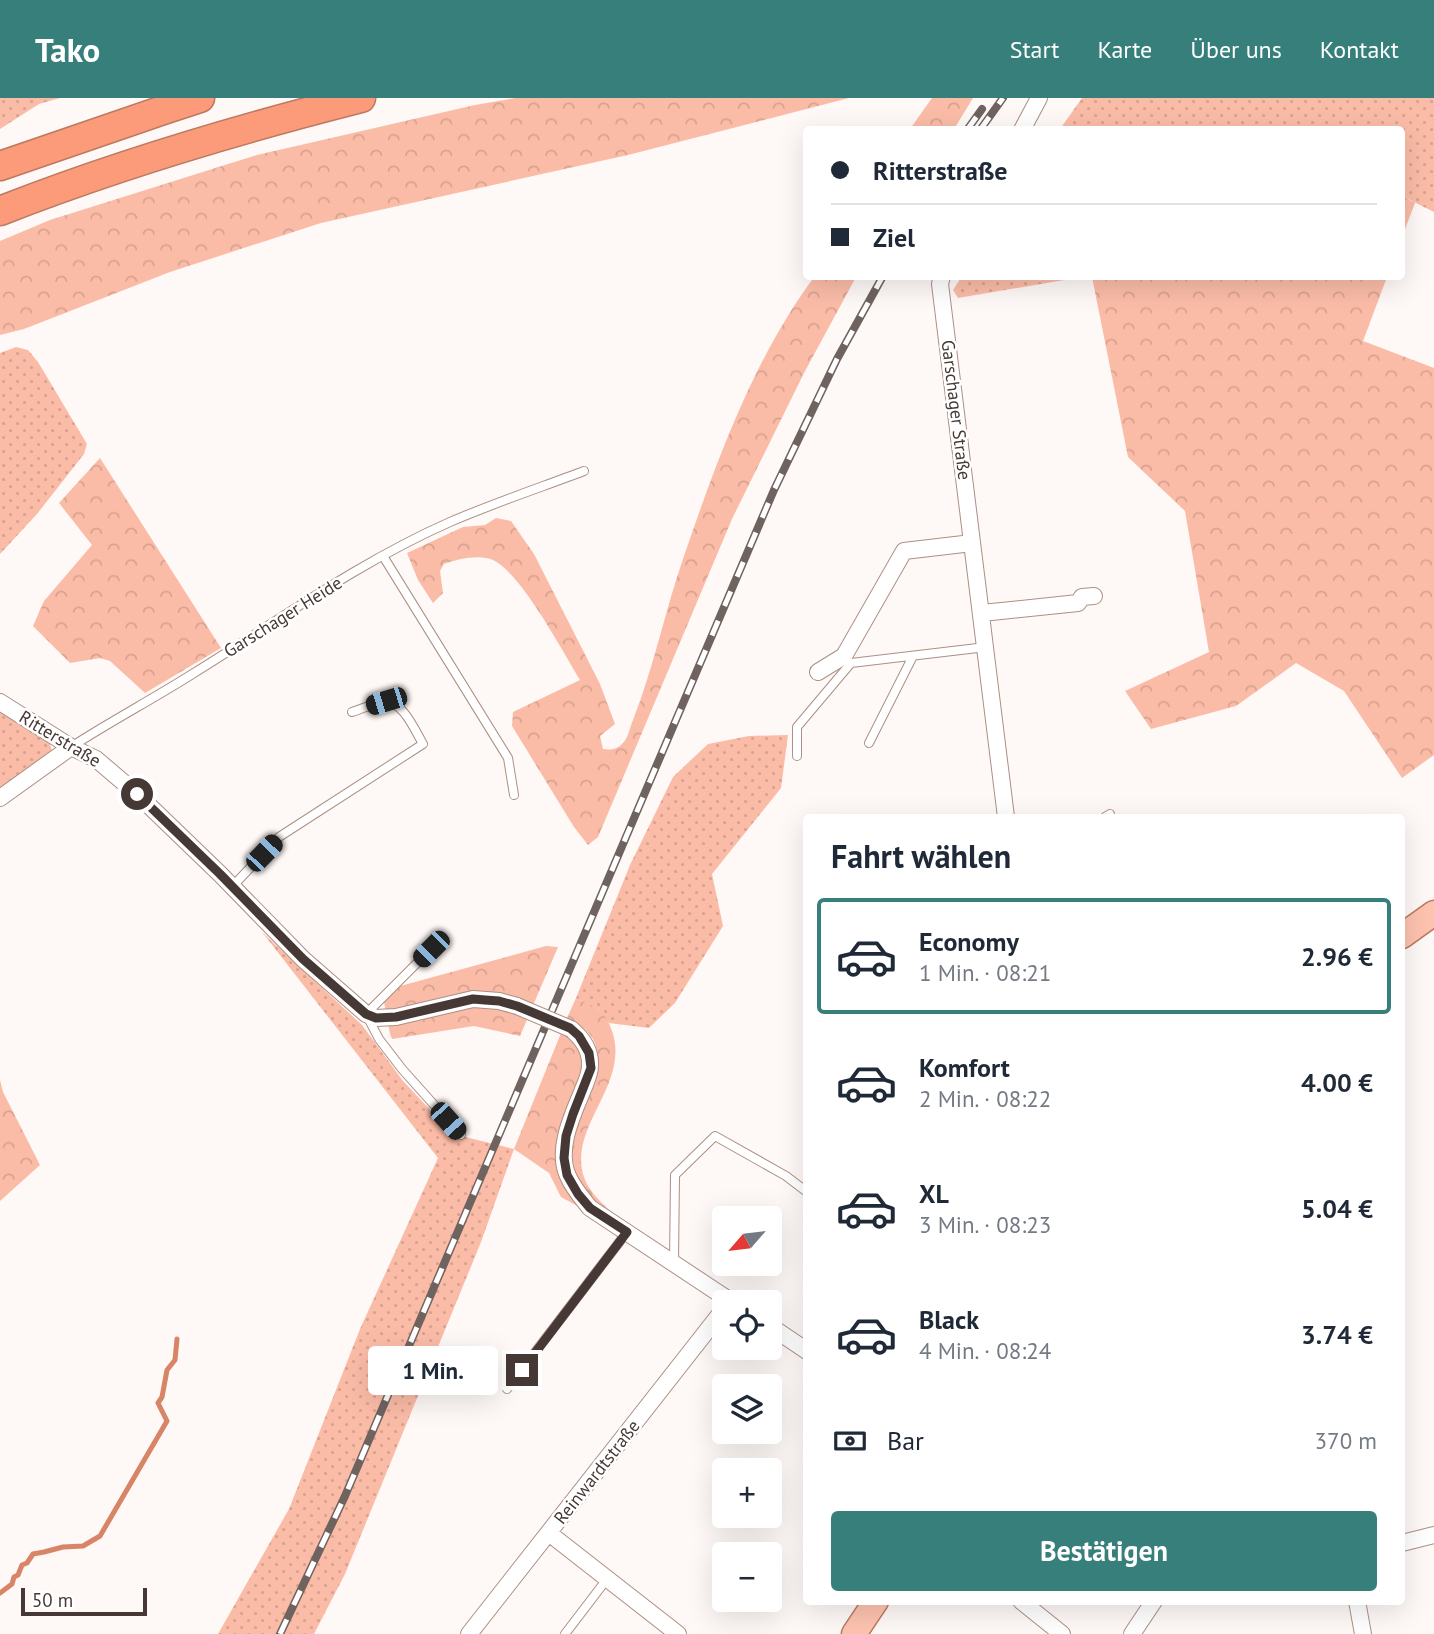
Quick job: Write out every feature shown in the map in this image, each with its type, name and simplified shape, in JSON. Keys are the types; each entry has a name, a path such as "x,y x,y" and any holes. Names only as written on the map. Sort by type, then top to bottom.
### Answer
{"highway":[{"path":"0,166 200,98"},
{"path":"0,211 170,152 361,98"}],"main road":[{"path":"1405,934 1434,913"},
{"path":"854,1634 873,1605"}],"street":[{"path":"1023,126 1039,98"},
{"name":"Garschager Straße","path":"941,280 1006,814"},
{"path":"818,672 844,656 904,551 972,543"},
{"path":"982,613 1078,603 1082,597 1094,596"},
{"name":"Ritterstraße","path":"0,702 71,747 96,758 137,794 303,959 366,1014"},
{"name":"Garschager Heide","path":"0,798 71,747"},
{"path":"366,1014 376,1018 396,1017 473,999 499,1001 517,1006 570,1028 579,1036 589,1053 591,1068 566,1136 564,1158 567,1175 590,1208 714,1290"},
{"name":"Reinwardtstraße","path":"469,1634 712,1325"},
{"path":"782,1334 803,1348"},
{"path":"550,1534 678,1634"},
{"path":"1405,1542 1434,1535"},
{"path":"1026,1605 1062,1634"},
{"path":"1132,1634 1151,1605"},
{"path":"1358,1605 1363,1634"}],"lane":[{"name":"Garschager Heide","path":"71,747 383,556 450,523 584,471"},
{"path":"383,556 508,758 514,795"},
{"path":"797,756 797,727 851,663 986,647"},
{"path":"869,743 913,656"},
{"path":"232,887 279,837 423,744 403,711 395,704 386,701 352,712"},
{"path":"443,939 366,1014 379,1039 402,1069 461,1135"},
{"path":"674,1262 675,1175 715,1136 786,1176 803,1189"},
{"path":"507,1389 627,1232"},
{"path":"565,1634 607,1579"}],"green space":[{"path":"0,98 60,98 39,104 0,129"},
{"path":"515,98 849,98 628,155 321,223 170,272 24,329 0,335 0,241 50,220 257,155"},
{"path":"932,98 973,98 956,126 912,126"},
{"path":"1082,98 1434,98 1434,212 1405,198 1405,126 1062,126"},
{"path":"1405,198 1415,203 1405,229"},
{"path":"812,280 854,280 804,373 732,519 598,837 588,845 574,827 512,726 513,712 580,680 552,633 516,580 493,560 475,557 444,564 440,571 443,593 433,603 418,580 407,553 463,527 485,525 496,518 511,521 534,554 600,684 615,724 600,736 603,749 620,746 627,736 640,700 677,576 724,447 755,376 792,309"},
{"path":"959,280 1064,280 958,298 953,290"},
{"path":"1093,280 1386,280 1363,341 1434,368 1434,755 1402,778 1344,691 1296,663 1236,706 1151,729 1125,691 1209,652 1185,511 1128,457"},
{"path":"16,347 28,350 38,362 87,444 84,454 37,514 0,554 0,353"},
{"path":"100,458 221,648 145,693 110,661 100,658 70,663 33,626 44,601 92,545 59,503"},
{"path":"0,710 50,744 52,751 0,789"},
{"path":"788,735 781,788 712,874 723,926 675,1003 649,1028 609,1023 599,1010 576,998 630,865 673,777 708,744 749,736"},
{"path":"262,932 362,1025 403,1081 453,1134 514,1149 481,1242 345,1574 314,1634 218,1634 289,1509 360,1329 438,1158"},
{"path":"546,946 558,947 520,1036 474,1026 392,1039 382,991"},
{"path":"576,998 602,1013 613,1034 613,1071 584,1139 581,1156 583,1174 588,1185 612,1213 586,1192 574,1165 574,1141 596,1072 597,1052 589,1033 567,1018"},
{"path":"561,1033 578,1047 582,1058 581,1070 560,1133 581,1208 561,1197 549,1173 514,1149"},
{"path":"0,1080 3,1092 40,1165 0,1201"}],"waterway":[{"path":"0,1593 12,1584 22,1565 27,1563 33,1554 63,1547 83,1546 100,1536 167,1421 158,1403 162,1397 167,1370 175,1360 177,1339"}],"railway":[{"path":"983,126 1003,98"},
{"path":"970,126 982,109"},
{"path":"280,1634 345,1496 774,490 837,359 881,280"}],"route":[{"path":"137,794 303,959 366,1014 376,1018 396,1017 473,999 499,1001 570,1028 579,1036 589,1053 591,1068 566,1136 564,1158 567,1175 590,1208 627,1232 522,1370"}]}
